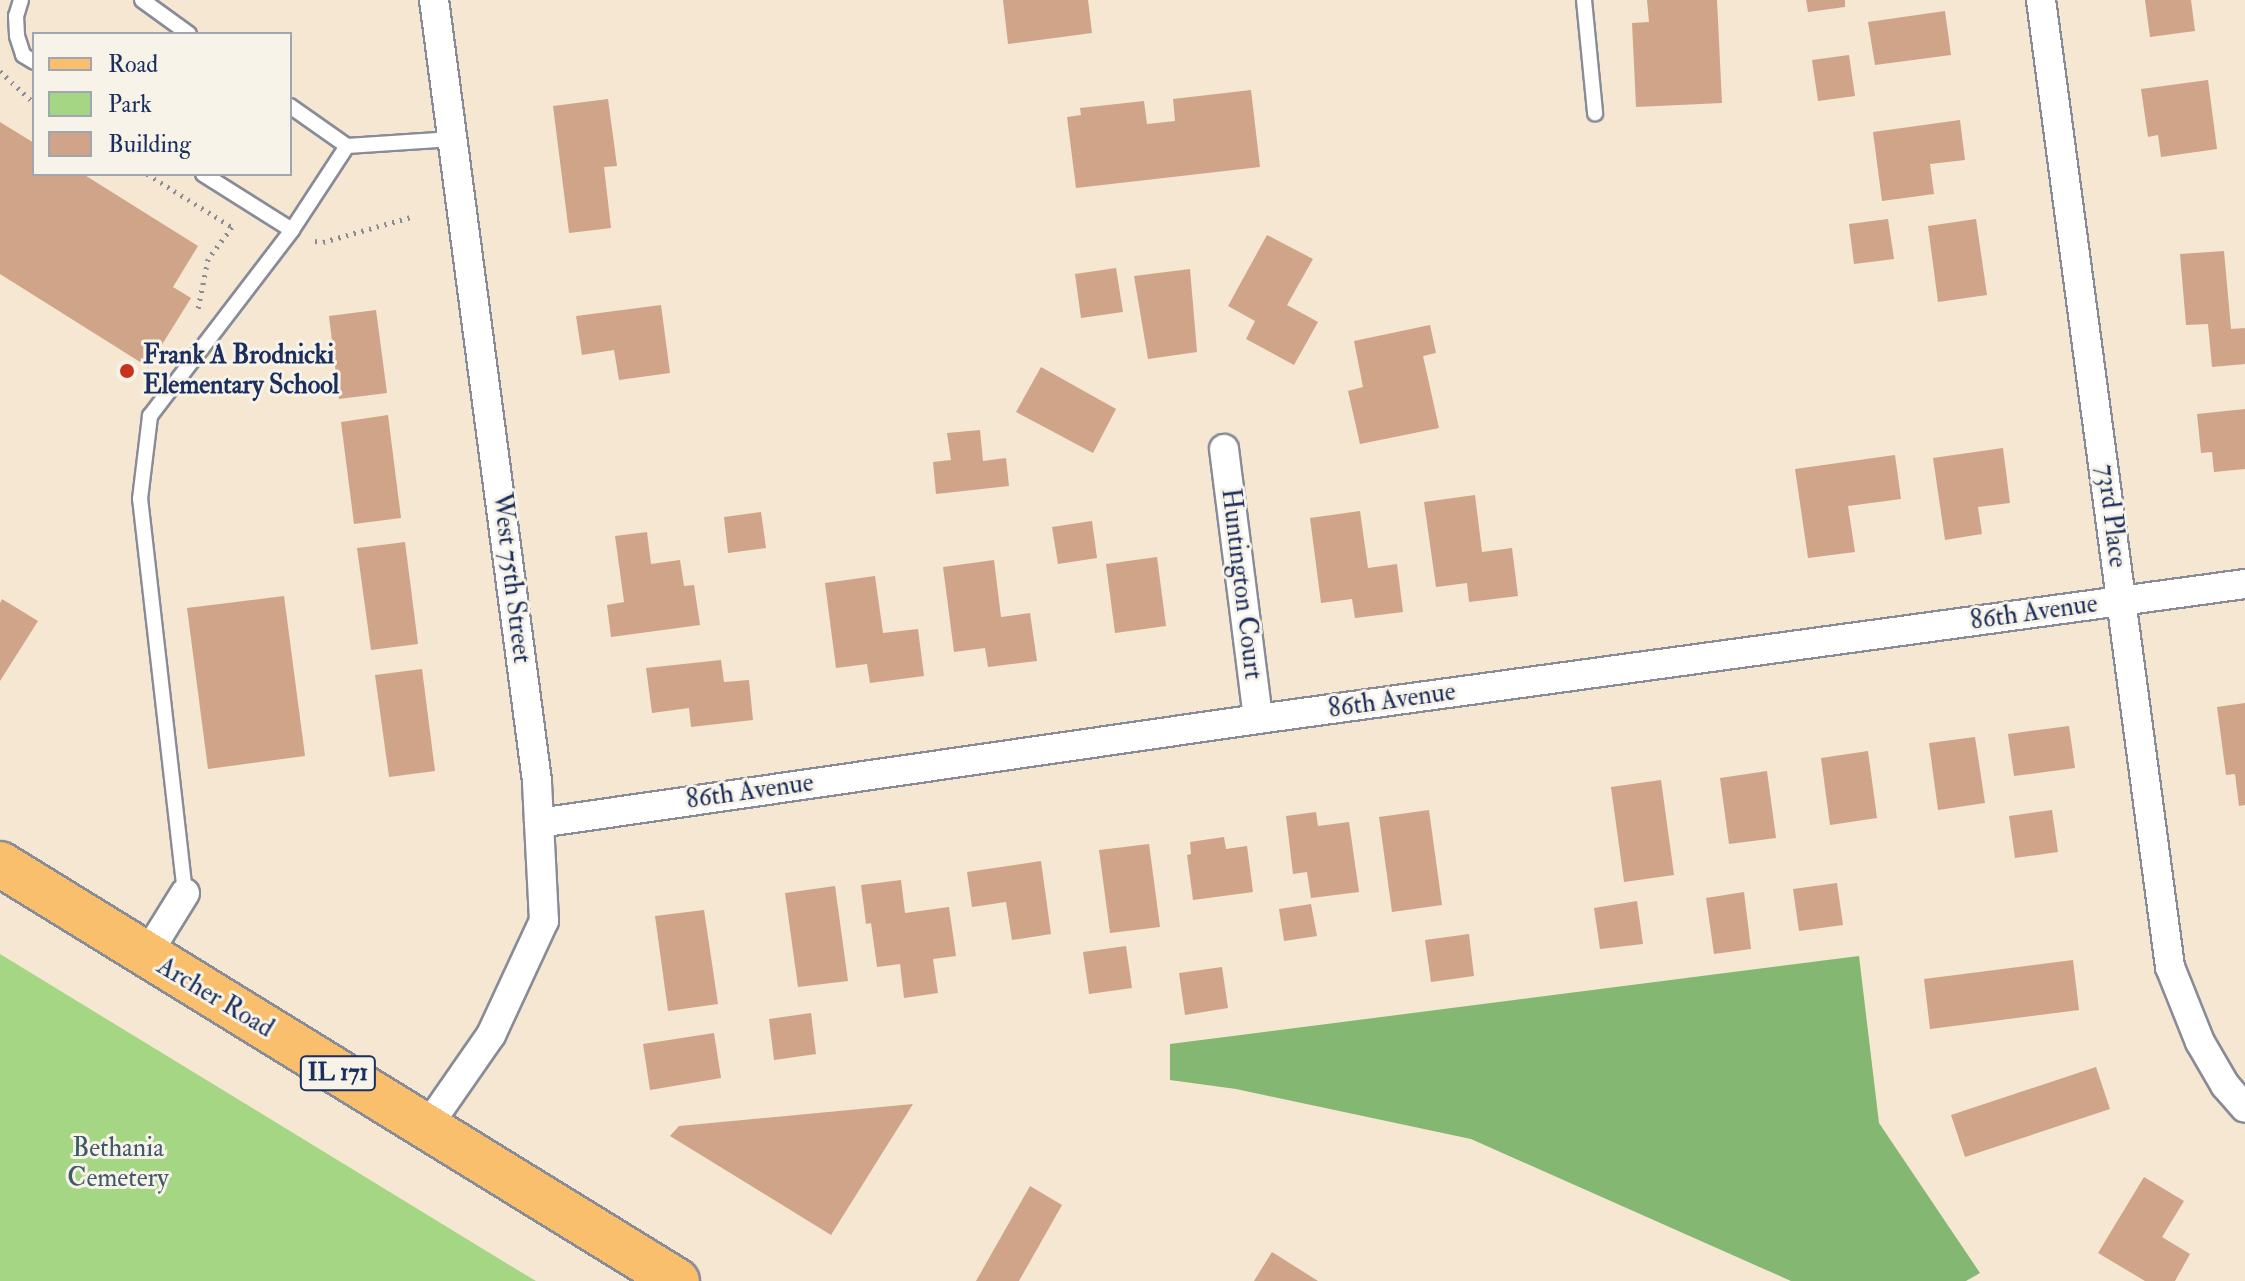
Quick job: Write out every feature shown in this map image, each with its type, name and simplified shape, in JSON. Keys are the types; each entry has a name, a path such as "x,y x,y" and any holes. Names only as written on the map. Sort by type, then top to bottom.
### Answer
{"main road":[{"name":"Archer Road","path":"0,864 677,1281"}],"street":[{"name":"West 75th Street","path":"427,1127 491,1035 544,921 537,781 434,0"},
{"name":"73rd Place","path":"2041,0 2170,967 2200,1042 2225,1085 2245,1108"},
{"name":"Huntington Court","path":"1224,449 1258,719"},
{"name":"86th Avenue","path":"539,823 1258,719 2245,584"},
{"path":"146,956 185,893"}],"lane":[{"path":"21,0 16,16 17,36 23,55 32,61"},
{"path":"142,0 186,32"},
{"path":"1584,0 1595,113"},
{"path":"292,107 347,146 453,139"},
{"path":"185,893 140,499 150,416 292,230 347,146"},
{"path":"206,176 292,230"}],"path":[{"path":"0,70 32,101"},
{"path":"150,176 232,227 208,259 187,367"}],"green space":[{"name":"Bethania Cemetery","path":"0,954 506,1263 536,1281 0,1281"},
{"path":"1859,956 1879,1123 1980,1273 1966,1281 1791,1281 1471,1139 1236,1089 1170,1080 1170,1044"}],"building":[{"path":"1003,0 1088,0 1092,33 1008,44"},
{"path":"1647,0 1717,0 1722,103 1636,107 1632,23 1649,22"},
{"path":"1806,0 1845,0 1845,7 1808,12"},
{"path":"2145,0 2191,0 2195,31 2150,37"},
{"path":"1945,11 1951,55 1875,65 1868,22"},
{"path":"1849,55 1855,96 1818,101 1812,60"},
{"path":"2208,80 2217,149 2161,157 2158,135 2148,137 2141,89"},
{"path":"1251,90 1260,167 1076,188 1067,117 1081,115 1080,108 1144,101 1147,124 1175,121 1173,99"},
{"path":"608,99 617,166 604,167 611,228 569,233 553,106"},
{"path":"1960,120 1965,160 1930,164 1934,194 1882,201 1873,132"},
{"path":"0,122 32,142 32,176 86,176 198,246 173,287 191,298 148,367 0,274"},
{"path":"1888,219 1894,259 1854,264 1849,224"},
{"path":"1976,219 1987,295 1938,302 1928,226"},
{"path":"1267,235 1313,259 1287,305 1318,322 1294,365 1246,339 1255,321 1228,306"},
{"path":"2224,251 2231,329 2245,328 2245,364 2212,367 2208,324 2186,325 2180,254"},
{"path":"1116,268 1123,312 1081,318 1075,274"},
{"path":"1190,269 1197,352 1148,359 1134,276"},
{"path":"661,305 670,373 619,380 614,350 582,355 576,316"},
{"path":"376,310 387,393 339,399 329,316"},
{"path":"1430,325 1436,353 1423,356 1439,428 1360,444 1348,391 1363,387 1354,341"},
{"path":"1041,367 1116,409 1093,453 1016,412"},
{"path":"2245,409 2245,469 2214,472 2212,452 2201,453 2197,414"},
{"path":"388,415 401,518 354,524 341,422"},
{"path":"980,430 983,461 1006,458 1009,486 936,494 933,462 951,460 947,433"},
{"path":"2003,448 2010,503 1978,507 1982,534 1945,540 1933,458"},
{"path":"1895,455 1901,499 1848,506 1855,552 1808,558 1795,469"},
{"path":"1475,495 1482,552 1512,548 1518,596 1469,602 1467,583 1436,587 1424,502"},
{"path":"1360,511 1368,568 1397,564 1403,612 1355,618 1352,599 1321,603 1310,518"},
{"path":"761,512 766,548 728,553 724,517"},
{"path":"1092,521 1097,558 1058,564 1052,527"},
{"path":"647,532 651,564 680,560 684,586 694,585 700,625 611,637 607,605 624,602 615,536"},
{"path":"405,542 418,644 371,650 357,548"},
{"path":"1157,557 1166,626 1115,633 1106,564"},
{"path":"994,560 1001,617 1030,613 1037,661 988,667 985,648 954,652 943,567"},
{"path":"875,576 883,633 918,629 924,676 870,683 867,664 836,668 825,583"},
{"path":"284,596 305,756 208,769 187,608"},
{"path":"2,599 38,621 0,681 0,603"},
{"path":"721,660 724,682 749,680 753,720 691,727 689,708 652,713 646,668"},
{"path":"422,669 435,771 389,777 375,675"},
{"path":"2245,703 2245,805 2239,806 2235,774 2226,775 2217,707"},
{"path":"2069,726 2075,768 2014,776 2008,734"},
{"path":"1975,737 1985,803 1938,810 1929,743"},
{"path":"1868,751 1877,818 1830,825 1821,758"},
{"path":"1767,771 1776,838 1729,844 1720,778"},
{"path":"1661,780 1674,875 1624,882 1611,787"},
{"path":"1429,810 1442,905 1392,912 1379,817"},
{"path":"2052,810 2058,852 2015,858 2009,816"},
{"path":"1316,812 1318,826 1349,822 1359,892 1311,898 1307,872 1293,874 1286,816"},
{"path":"1224,837 1226,849 1247,846 1253,892 1193,900 1187,855 1191,854 1190,842"},
{"path":"1149,844 1160,927 1110,933 1099,850"},
{"path":"1041,861 1051,934 1012,940 1006,902 972,907 967,872"},
{"path":"901,880 905,913 949,907 956,956 933,959 938,993 904,998 900,964 877,967 871,923 866,924 861,885"},
{"path":"1837,883 1843,925 1799,931 1793,889"},
{"path":"835,886 848,981 798,987 785,893"},
{"path":"1744,892 1751,949 1714,954 1706,898"},
{"path":"1637,901 1643,944 1600,949 1594,908"},
{"path":"1311,904 1317,936 1284,941 1279,909"},
{"path":"704,910 718,1004 668,1011 655,916"},
{"path":"1469,934 1474,976 1431,982 1425,940"},
{"path":"1126,946 1132,988 1089,994 1083,952"},
{"path":"2073,960 2079,1010 1930,1029 1924,979"},
{"path":"1222,967 1228,1008 1185,1015 1179,973"},
{"path":"811,1013 816,1054 774,1060 769,1019"},
{"path":"714,1033 721,1078 650,1090 643,1044"},
{"path":"2096,1067 2110,1109 1965,1157 1951,1115"},
{"path":"913,1104 831,1235 670,1136 679,1126"},
{"path":"2144,1177 2184,1201 2162,1237 2190,1254 2175,1281 2145,1281 2098,1253"},
{"path":"1030,1186 1062,1205 1019,1281 976,1281"},
{"path":"1272,1252 1318,1281 1254,1281"}],"place":[{"name":"Frank A Brodnicki Elementary School","path":"127,371"}]}
